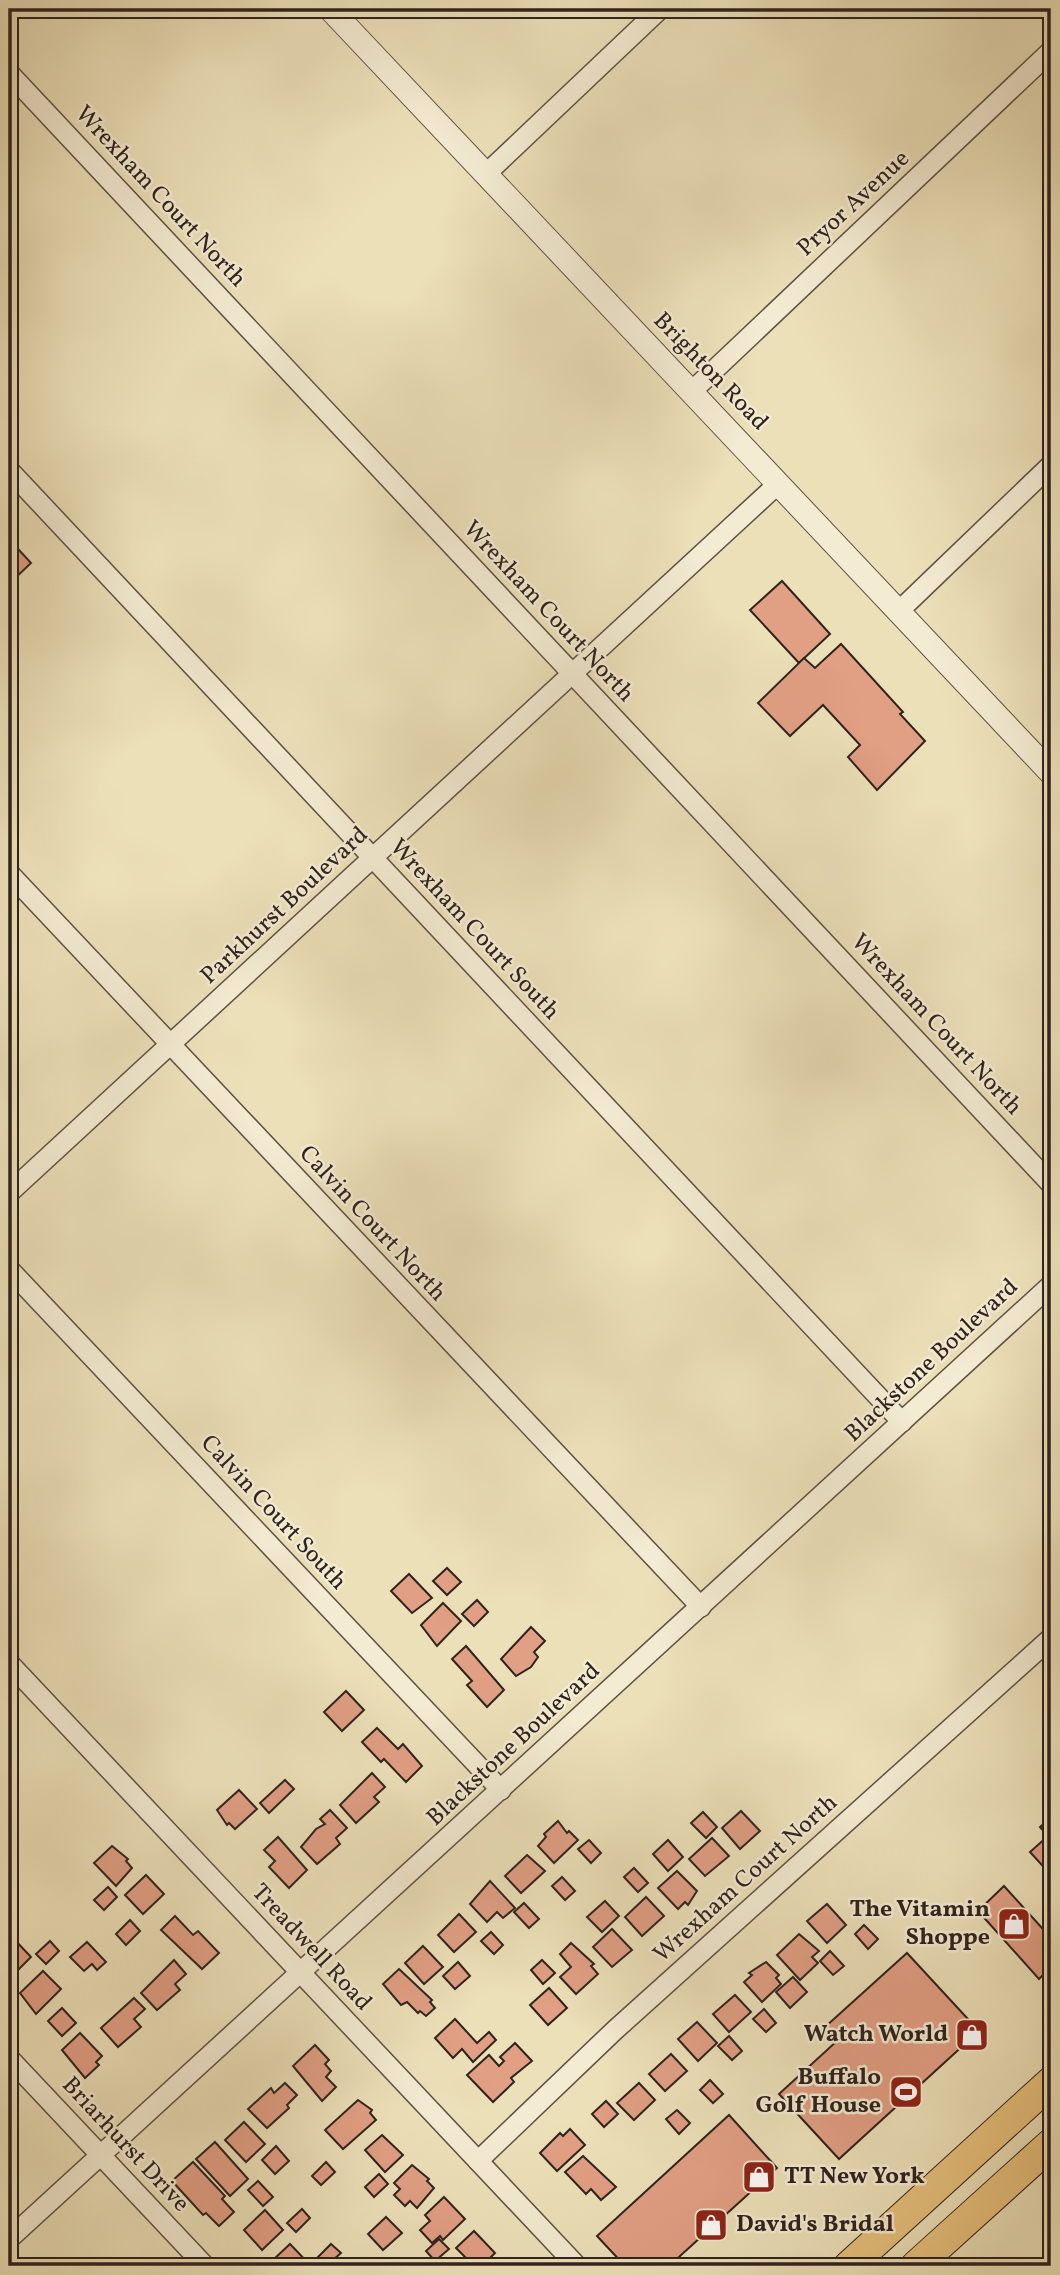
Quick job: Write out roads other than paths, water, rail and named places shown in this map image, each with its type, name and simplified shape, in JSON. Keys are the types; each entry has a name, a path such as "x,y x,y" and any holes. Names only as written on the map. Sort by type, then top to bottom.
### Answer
{"main road":[{"path":"849,2266 1051,2082"},
{"path":"916,2266 1051,2144"}],"street":[{"name":"Brighton Road","path":"330,9 1051,773"},
{"path":"486,174 660,9"},
{"name":"Pryor Avenue","path":"691,391 1051,51"},
{"name":"Wrexham Court North","path":"9,73 1051,1184"},
{"path":"899,611 1051,465"},
{"name":"Wrexham Court South","path":"9,470 902,1422"},
{"name":"Parkhurst Boulevard","path":"9,1193 779,483"},
{"name":"Calvin Court North","path":"9,873 701,1607"},
{"name":"Calvin Court South","path":"9,1269 501,1790"},
{"name":"Blackstone Boulevard","path":"9,2239 1051,1285"},
{"name":"Wrexham Court North","path":"478,2161 615,2030 1051,1638"},
{"name":"Treadwell Road","path":"9,1663 577,2266"},
{"name":"Briarhurst Drive","path":"9,2058 205,2266"}],"place":[{"name":"The Vitamin Shoppe","path":"1014,1924"},
{"name":"Watch World","path":"972,2035"},
{"name":"Buffalo Golf House","path":"906,2092"},
{"name":"TT New York","path":"759,2177"},
{"name":"David's Bridal","path":"711,2225"}]}
